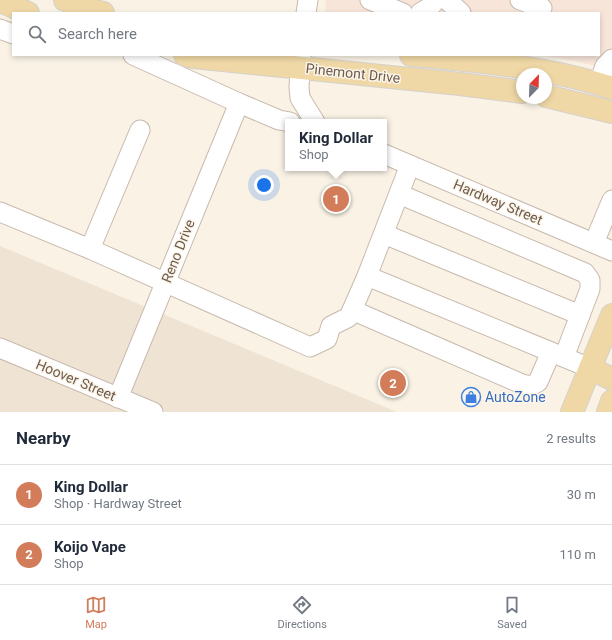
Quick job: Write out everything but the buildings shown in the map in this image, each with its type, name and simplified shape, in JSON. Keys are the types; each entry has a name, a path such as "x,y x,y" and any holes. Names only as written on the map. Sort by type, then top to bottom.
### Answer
{"main road":[{"path":"0,1 26,12"},
{"name":"Pinemont Drive","path":"189,56 300,61 516,91"},
{"name":"Pinemont Drive","path":"436,56 461,57 536,70 605,86"},
{"path":"460,84 461,57"},
{"path":"552,97 612,112"},
{"path":"572,412 612,315"},
{"path":"590,368 612,380"},
{"path":"608,412 612,401"}],"street":[{"path":"306,12 308,0"},
{"path":"370,0 400,12"},
{"path":"422,12 430,7 436,0"},
{"path":"447,0 460,12"},
{"path":"520,0 542,7"},
{"path":"0,28 12,34"},
{"path":"135,56 239,103 285,121"},
{"path":"605,86 605,66 612,59"},
{"path":"300,61 300,98 312,119"},
{"name":"Reno Drive","path":"118,398 239,103"},
{"path":"90,249 140,130"},
{"name":"Hardway Street","path":"387,155 612,251"},
{"path":"0,212 90,249 310,347 327,339 331,326 349,317 384,234 410,165"},
{"path":"352,310 522,384 531,386 538,382 557,355 580,315 590,289 590,280 585,273 399,194"},
{"path":"594,243 611,205"},
{"path":"384,234 580,315"},
{"path":"367,276 590,368"},
{"name":"Hoover Street","path":"0,348 153,412"}],"shaded area":[{"path":"326,0 612,0 612,70 548,56 600,56 600,12 325,12"},
{"path":"0,246 397,412 0,412"}],"place":[{"name":"King Dollar","path":"336,199"},
{"name":"Koijo Vape","path":"393,383"},
{"name":"AutoZone","path":"471,397"}]}
